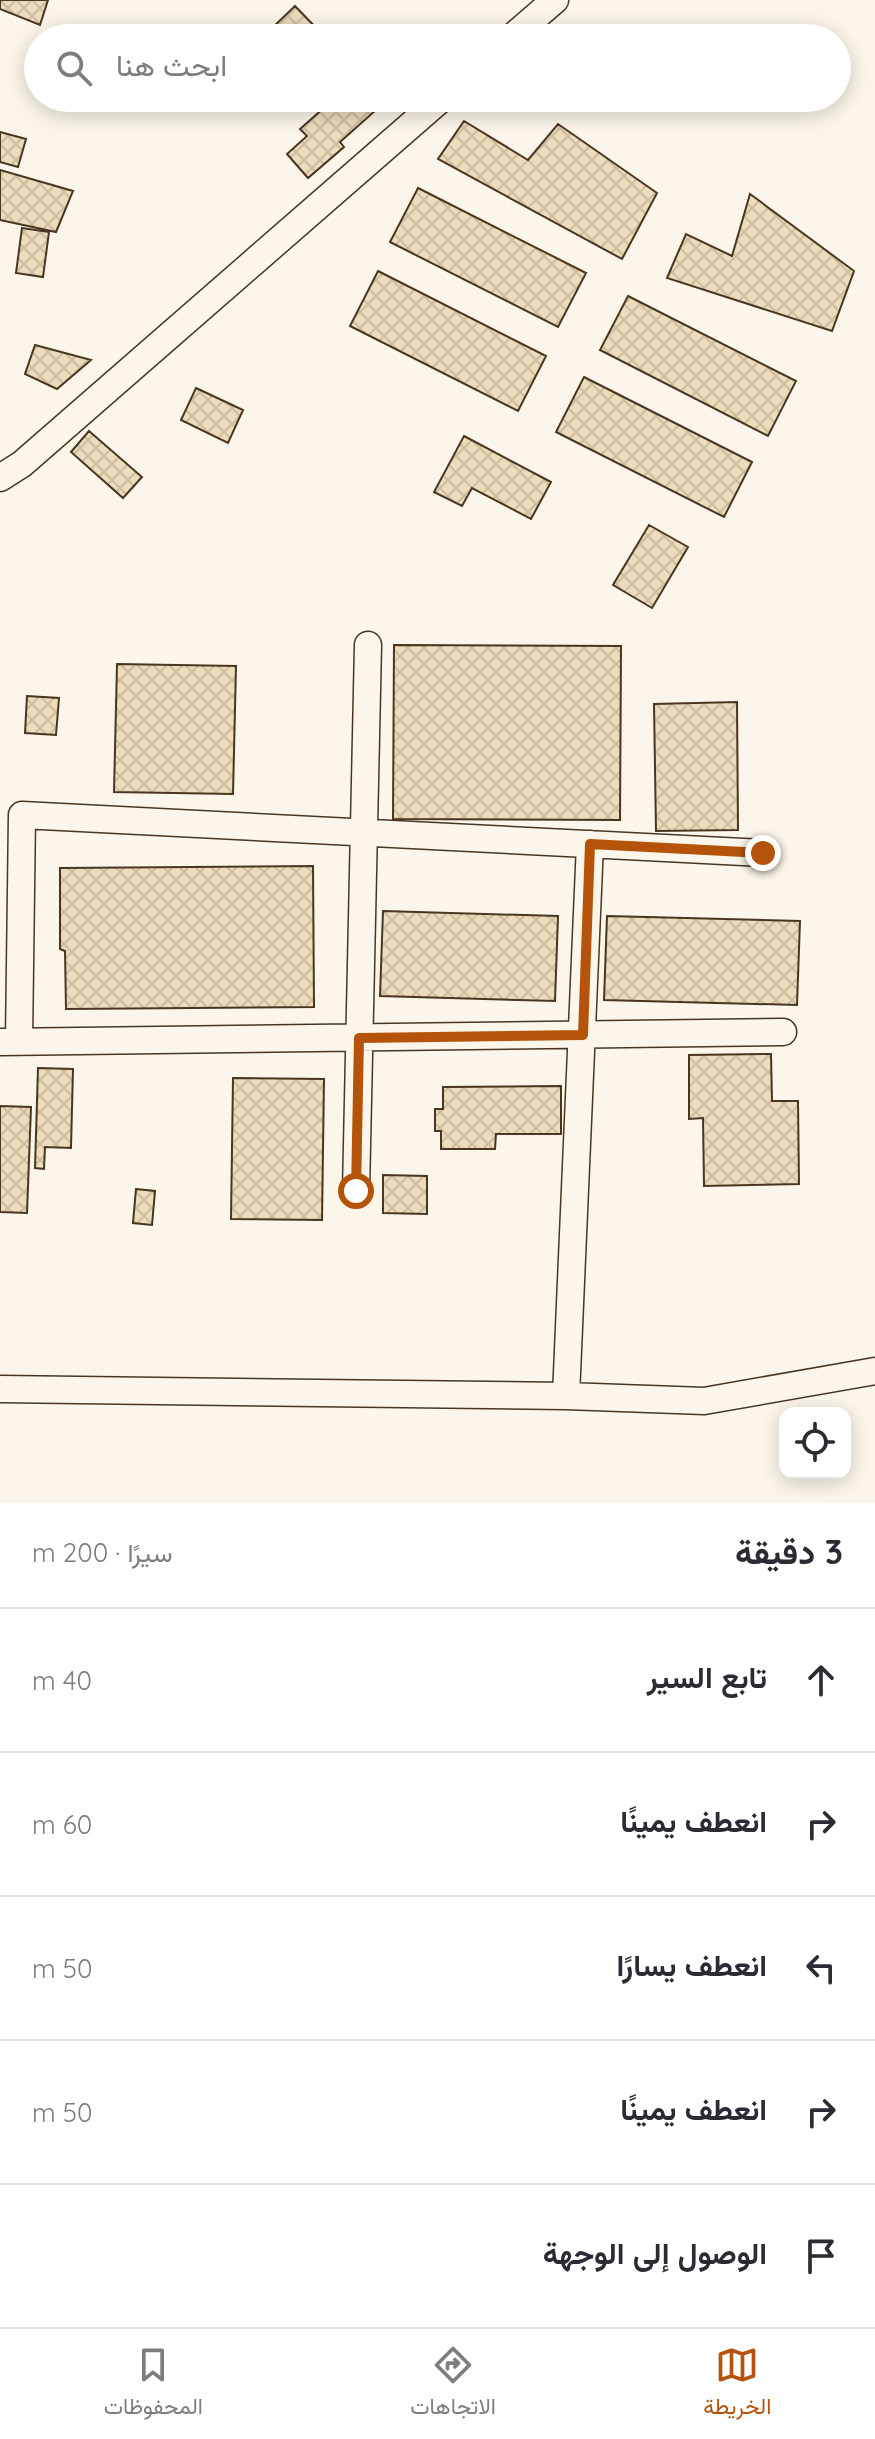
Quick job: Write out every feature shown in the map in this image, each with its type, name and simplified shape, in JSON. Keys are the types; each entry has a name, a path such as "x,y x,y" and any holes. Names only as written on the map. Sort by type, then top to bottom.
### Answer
{"street":[{"path":"527,24 555,0"},
{"path":"0,478 22,464 426,112"},
{"path":"356,1191 368,645"},
{"path":"763,853 22,815 9,1042 783,1032"},
{"path":"566,1396 590,844"},
{"path":"0,1389 42,1392 566,1396 704,1401 875,1371"}],"building":[{"path":"0,0 48,0 40,24 0,9"},
{"path":"295,6 312,24 276,24"},
{"path":"319,112 374,112 340,142 344,147 308,178 287,154 307,136 300,129"},
{"path":"464,121 528,160 558,124 657,193 622,259 438,159"},
{"path":"0,132 26,139 18,167 0,162"},
{"path":"0,170 73,191 56,232 0,220"},
{"path":"418,188 586,273 558,327 390,242"},
{"path":"750,194 854,271 832,331 667,278 686,234 732,256"},
{"path":"22,228 49,232 43,277 16,273"},
{"path":"378,271 546,356 518,411 350,326"},
{"path":"628,296 796,381 768,436 600,350"},
{"path":"35,345 91,360 57,389 25,374"},
{"path":"584,377 752,462 724,517 556,432"},
{"path":"196,388 243,410 228,443 181,420"},
{"path":"89,431 142,477 123,498 71,452"},
{"path":"464,436 551,482 531,519 472,488 462,506 434,492"},
{"path":"649,525 688,547 652,608 613,585"},
{"path":"394,645 621,646 620,820 393,819"},
{"path":"117,664 236,666 233,794 114,792"},
{"path":"27,696 59,698 56,735 25,733"},
{"path":"737,702 738,830 656,831 654,704"},
{"path":"313,866 314,1007 66,1009 65,951 60,949 60,868"},
{"path":"383,911 558,916 555,1001 380,996"},
{"path":"607,916 800,921 797,1005 604,1000"},
{"path":"771,1054 772,1101 798,1101 799,1184 704,1186 703,1118 689,1119 689,1055"},
{"path":"38,1068 73,1069 71,1148 45,1147 44,1169 35,1168"},
{"path":"233,1078 324,1079 322,1220 231,1219"},
{"path":"561,1086 561,1134 496,1134 495,1149 441,1149 441,1131 435,1131 435,1109 443,1109 443,1087"},
{"path":"0,1106 31,1107 27,1213 0,1212"},
{"path":"383,1175 427,1176 427,1214 383,1213"},
{"path":"136,1189 155,1191 152,1225 133,1223"}],"route":[{"path":"356,1191 359,1038 583,1035 590,844 763,853"}]}
